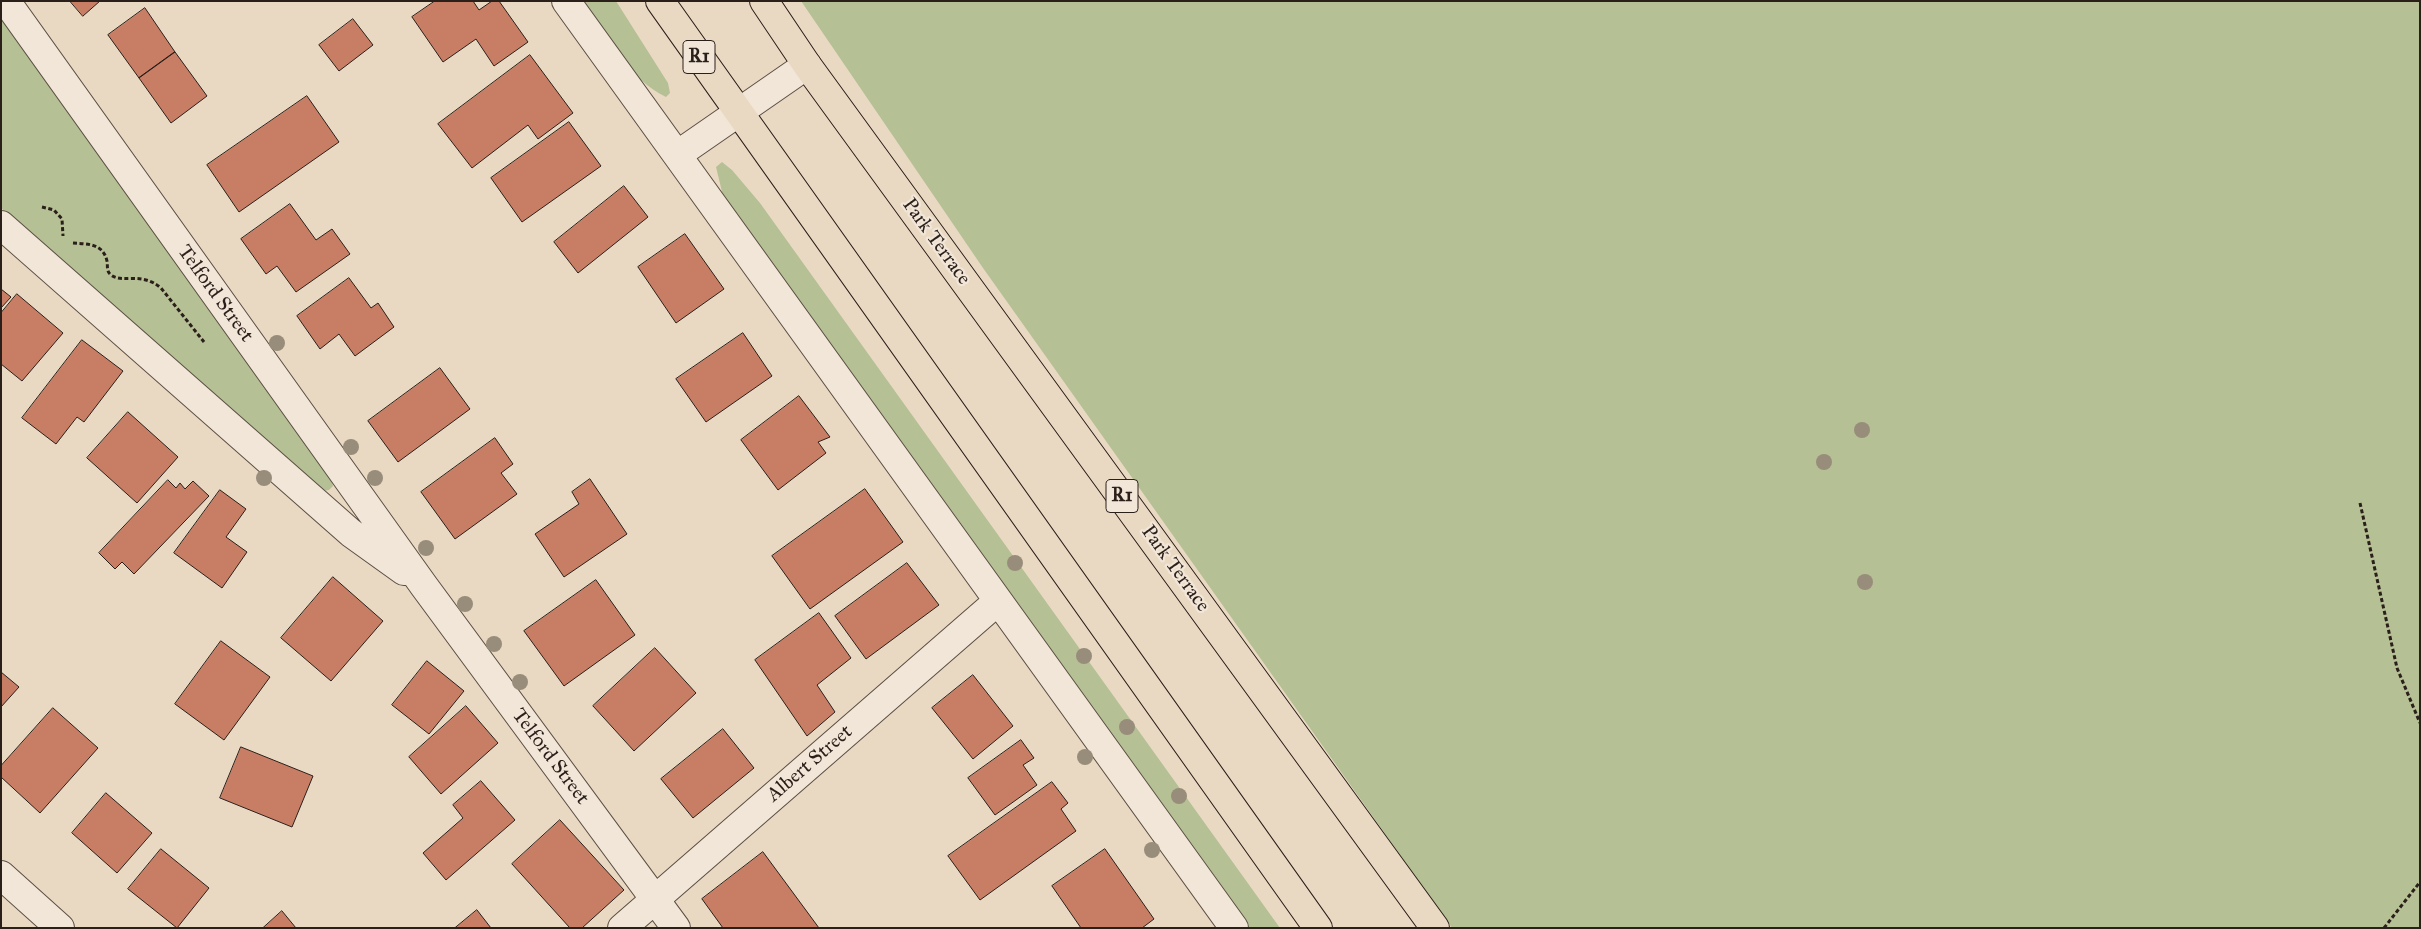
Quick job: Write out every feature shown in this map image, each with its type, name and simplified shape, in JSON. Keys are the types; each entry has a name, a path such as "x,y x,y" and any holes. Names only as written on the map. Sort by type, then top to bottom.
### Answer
{"highway":[{"name":"R1","path":"660,1 1318,928"},
{"name":"Park Terrace","path":"764,1 808,65 1435,928"}],"street":[{"name":"Telford Street","path":"6,1 424,586 676,928"},
{"path":"566,1 1234,928"},
{"path":"677,155 808,65"},
{"name":"Telford Street","path":"1,226 351,533 424,586"},
{"name":"Albert Street","path":"622,928 998,600"},
{"path":"1,875 60,928"}],"path":[{"path":"42,207 54,210 62,219 63,238 67,243 88,243 103,252 107,261 107,270 111,276 142,278 153,281 162,288 204,342"},
{"path":"2360,503 2397,668 2420,723"},
{"path":"2384,928 2420,882"}],"green space":[{"path":"582,1 616,1 668,83 670,93 666,97 652,89 629,67"},
{"path":"801,1 2420,1 2420,928 1452,928 983,268"},
{"path":"1,16 331,477 333,486 329,490 324,491 316,486 1,208"},
{"path":"722,162 732,170 760,203 1280,928 1249,928 724,200 716,167"}],"building":[{"path":"70,1 100,1 83,16"},
{"path":"435,1 473,1 479,10 492,1 499,1 528,42 494,66 476,39 443,62 412,17"},
{"path":"145,8 175,52 139,78 108,35"},
{"path":"353,19 373,45 339,71 319,45"},
{"path":"175,52 207,96 171,123 139,78"},
{"path":"530,55 573,113 538,139 528,125 472,168 438,124"},
{"path":"307,96 339,142 239,212 207,165"},
{"path":"569,122 601,166 522,222 491,178"},
{"path":"624,186 648,217 578,273 554,242"},
{"path":"290,204 316,240 332,229 350,254 296,292 277,266 266,274 241,239"},
{"path":"685,234 724,289 676,323 638,267"},
{"path":"349,278 371,308 378,303 394,327 355,356 339,334 320,349 297,316"},
{"path":"1,289 11,297 1,308"},
{"path":"17,294 63,333 22,381 1,364 1,313"},
{"path":"743,333 772,376 706,422 676,379"},
{"path":"82,340 123,371 84,422 77,417 56,444 22,418"},
{"path":"440,368 470,409 398,462 368,421"},
{"path":"799,396 830,437 818,442 826,453 778,490 741,440"},
{"path":"128,412 178,457 137,503 87,458"},
{"path":"495,438 513,464 501,473 517,494 455,539 421,492"},
{"path":"590,479 627,534 564,577 535,534 579,504 572,492"},
{"path":"168,480 176,488 180,483 185,489 193,481 209,496 134,574 122,562 115,569 99,553"},
{"path":"865,489 903,542 810,609 772,556"},
{"path":"220,490 246,509 226,537 247,552 222,588 174,553"},
{"path":"907,563 939,605 866,659 835,616"},
{"path":"333,577 383,621 331,681 281,638"},
{"path":"596,580 635,635 564,686 524,631"},
{"path":"819,613 851,658 817,685 835,712 807,736 755,660"},
{"path":"221,641 270,677 224,740 175,704"},
{"path":"655,648 696,693 634,751 593,706"},
{"path":"427,661 464,691 429,734 392,705"},
{"path":"1,672 19,687 1,707"},
{"path":"973,675 1013,726 973,759 932,708"},
{"path":"466,706 498,743 441,794 409,757"},
{"path":"53,708 98,748 40,813 1,777 1,766"},
{"path":"723,729 754,768 693,818 661,779"},
{"path":"1021,740 1034,758 1023,765 1037,785 995,815 968,778"},
{"path":"241,747 313,776 292,827 220,798"},
{"path":"481,781 515,820 446,880 423,853 463,818 453,805"},
{"path":"1052,782 1068,803 1061,809 1076,831 980,900 948,856"},
{"path":"106,793 152,833 117,873 72,833"},
{"path":"560,820 624,890 582,928 570,928 512,864"},
{"path":"161,849 209,888 177,928 128,889"},
{"path":"1105,849 1154,919 1142,928 1081,928 1052,886"},
{"path":"763,852 819,928 723,928 702,899"},
{"path":"477,910 491,928 455,928"},
{"path":"282,911 296,928 263,928"}]}
